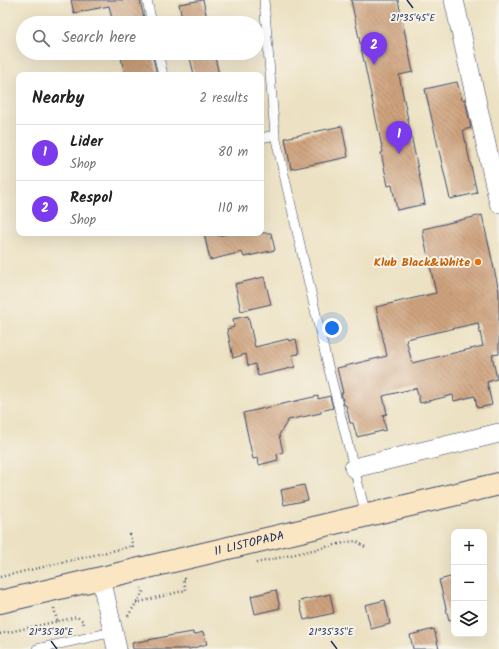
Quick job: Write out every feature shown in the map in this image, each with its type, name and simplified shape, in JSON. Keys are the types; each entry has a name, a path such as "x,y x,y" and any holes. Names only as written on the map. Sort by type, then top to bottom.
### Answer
{"main road":[{"name":"11 LISTOPADA","path":"0,602 499,484"}],"street":[{"path":"454,0 499,203"},
{"path":"354,468 499,433"},
{"path":"101,578 115,641"}],"lane":[{"path":"148,0 151,16"},
{"path":"264,0 275,135 326,358 366,516"},
{"path":"160,60 162,72"},
{"path":"264,137 275,135"},
{"path":"37,649 115,641"}],"path":[{"path":"251,564 348,542 356,541 365,547"},
{"path":"0,577 133,546"},
{"path":"136,603 186,590 183,579 191,577"},
{"path":"0,634 77,617"}],"building":[{"path":"71,0 140,0 143,16 111,16 109,6 74,13"},
{"path":"203,0 206,16 182,16 179,4"},
{"path":"351,0 398,0 413,72 399,75 425,204 397,210 392,185 388,186 381,153 383,152"},
{"path":"122,60 154,60 156,72 124,72"},
{"path":"191,60 216,60 218,72 193,72"},
{"path":"457,82 462,100 465,99 471,128 463,130 477,193 450,199 425,89"},
{"path":"342,126 348,157 291,169 285,138"},
{"path":"482,215 499,291 499,354 492,355 497,379 487,382 492,405 477,408 475,396 454,401 453,395 420,403 416,388 383,396 387,414 383,415 386,430 357,437 353,423 350,423 346,405 344,405 341,393 343,393 337,368 387,356 376,307 436,293 423,229","holes":["478,323 483,346 412,363 406,339"]},
{"path":"264,233 271,233 275,250 244,257 242,252 210,260 205,236 264,236"},
{"path":"264,277 271,304 241,311 235,284"},
{"path":"248,316 255,347 288,339 289,341 296,339 299,354 292,355 295,367 258,376 255,364 248,366 246,354 233,358 227,329 234,327 233,319"},
{"path":"318,396 318,399 330,396 333,408 321,411 321,413 288,420 279,435 283,452 277,454 278,460 259,465 258,458 253,459 243,413"},
{"path":"304,485 308,500 284,505 281,490"},
{"path":"451,577 451,620 449,620 439,580"},
{"path":"276,590 280,608 255,614 251,596"},
{"path":"330,594 334,613 304,620 299,601"},
{"path":"385,600 390,624 371,629 365,605"},
{"path":"434,629 439,649 413,649 410,635"},
{"path":"193,632 193,635 203,632 207,644 190,649 133,649 132,643"}],"place":[{"name":"Respol","path":"374,65"},
{"name":"Lider","path":"399,154"},
{"name":"Klub Black&White","path":"478,262"}]}
